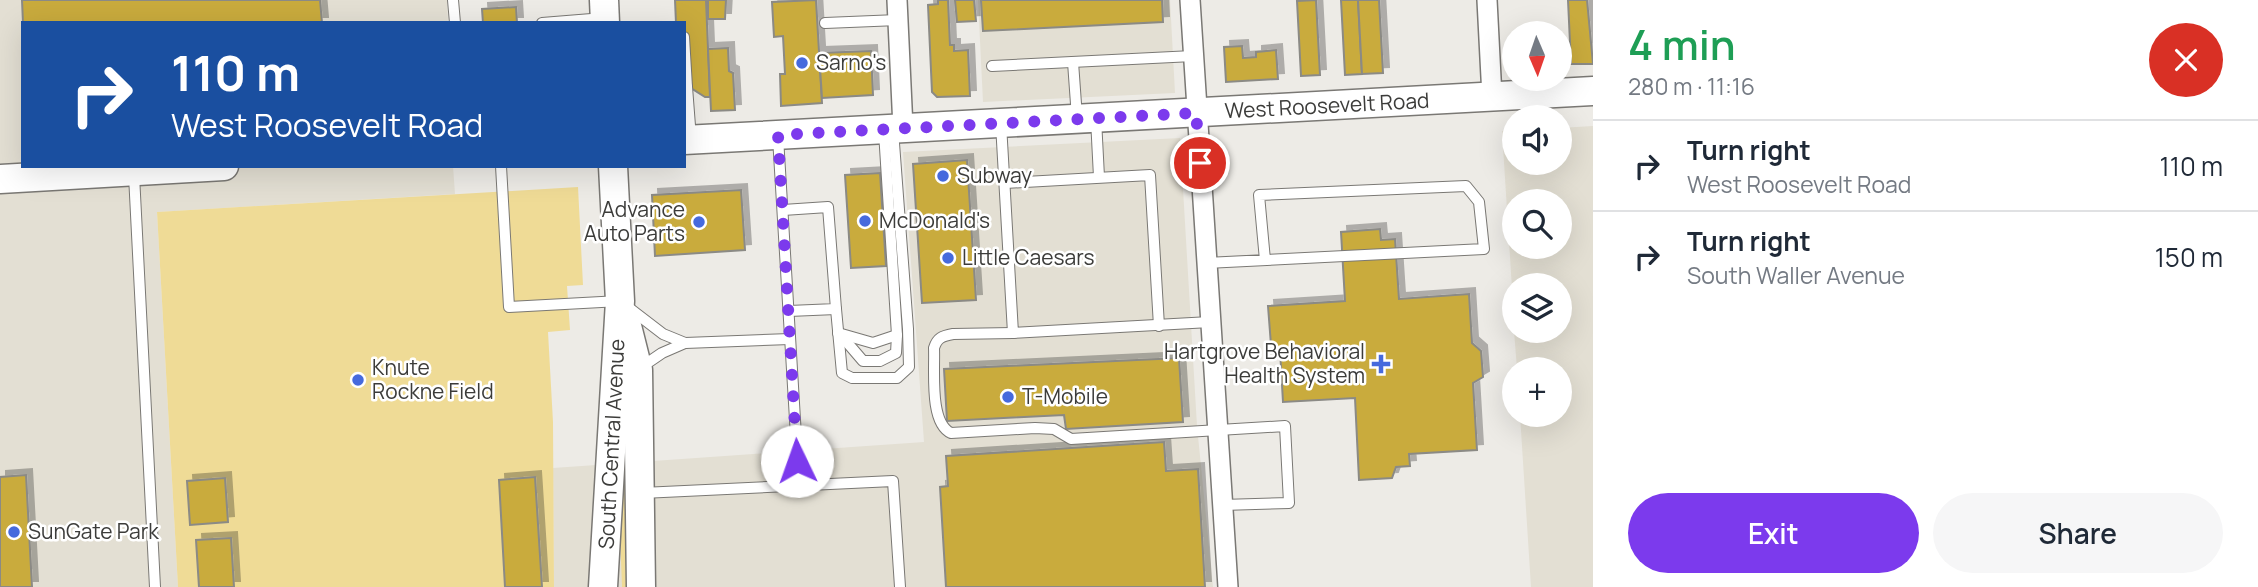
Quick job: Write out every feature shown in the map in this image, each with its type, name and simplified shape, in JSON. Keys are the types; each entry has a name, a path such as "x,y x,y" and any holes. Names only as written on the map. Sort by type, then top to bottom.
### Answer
{"main road":[{"name":"West Roosevelt Road","path":"687,140 1593,91"},
{"path":"0,179 188,168"},
{"name":"South Central Avenue","path":"603,587 620,301 613,168"},
{"name":"South Central Avenue","path":"620,301 638,370 641,587"},
{"path":"590,587 606,543"}],"street":[{"path":"893,129 897,0"},
{"path":"1190,0 1228,587"},
{"path":"1487,0 1492,97"}],"lane":[{"path":"453,0 454,21"},
{"path":"556,21 604,14"},
{"path":"825,23 898,20"},
{"path":"992,66 1193,56"},
{"path":"1073,62 1099,177"},
{"path":"686,87 687,140"},
{"path":"1001,123 1013,333"},
{"path":"838,333 863,361 880,361 896,353 893,129"},
{"path":"783,210 828,207 842,373 852,378 897,378 909,367 893,129"},
{"path":"778,135 799,486"},
{"path":"501,168 509,307 620,301 663,334 685,343"},
{"path":"133,171 155,587"},
{"path":"1004,183 1150,175 1159,326"},
{"path":"1206,263 1484,249 1479,202 1466,186 1259,195 1265,260"},
{"path":"789,311 836,309"},
{"path":"1210,322 943,336 936,341 934,348 936,412 941,425 951,433 1054,429 1071,439 1285,426 1289,503 1222,505"},
{"path":"838,333 873,343 897,335"},
{"path":"638,370 663,353 685,343 790,339"},
{"path":"639,494 893,481 900,587"}],"shaded area":[{"path":"0,0 447,0 448,21 21,21 21,168 453,168 455,194 157,212 178,587 0,587"},
{"path":"978,0 1170,0 1175,93 983,102"},
{"path":"1593,126 1593,587 1531,587 1521,427 1572,427 1572,357 1516,357 1515,343 1572,343 1572,273 1511,273 1510,259 1572,259 1572,189 1506,189 1505,175 1572,175 1572,127"},
{"path":"1180,138 1197,426 1213,587 554,587 553,468 924,442 903,152"},
{"name":"Knute Rockne Field","path":"578,187 583,285 567,286 570,330 548,332 553,422 554,587 178,587 157,212"},
{"path":"626,440 628,587 622,587 620,533"}],"building":[{"path":"22,0 320,0 322,21 23,21"},
{"path":"675,0 706,0 710,97 705,97 691,88 686,70 686,21 676,21"},
{"path":"708,0 726,0 725,19 708,19"},
{"name":"Sarno's","path":"816,0 822,103 781,106 780,74 785,74 783,36 774,37 772,2"},
{"path":"938,0 948,0 950,45 954,45 954,51 968,50 970,96 937,97 932,92 928,5 938,4"},
{"path":"955,0 974,0 976,21 957,22"},
{"path":"981,0 1162,0 1163,22 983,31"},
{"path":"1316,0 1320,75 1301,76 1297,1"},
{"path":"1341,0 1358,0 1362,74 1345,75"},
{"path":"1358,0 1379,0 1383,73 1362,74"},
{"path":"1568,0 1587,0 1593,64 1572,64 1572,21 1569,21"},
{"path":"516,7 517,21 483,21 482,9"},
{"path":"1242,46 1243,58 1256,57 1256,52 1276,50 1278,79 1226,82 1224,47"},
{"path":"728,48 729,71 733,73 735,110 711,111 708,49"},
{"path":"871,51 873,95 822,98 819,53"},
{"path":"967,160 976,300 922,303 913,164"},
{"name":"McDonald's","path":"880,173 886,266 851,268 845,175"},
{"name":"Advance Auto Parts","path":"741,190 745,250 655,256 652,195"},
{"name":"Hartgrove Behavioral Health System","path":"1380,229 1381,240 1395,239 1399,299 1469,294 1472,343 1481,351 1483,377 1473,383 1477,450 1409,454 1410,466 1396,467 1392,478 1359,480 1355,398 1283,402 1280,350 1271,345 1268,306 1345,301 1341,232"},
{"path":"1179,358 1183,422 1066,429 1064,415 947,421 944,369"},
{"path":"1164,442 1166,471 1198,469 1205,587 946,587 940,487 948,486 946,456"},
{"name":"SunGate Park","path":"26,475 32,587 0,587 0,477"},
{"path":"535,477 542,587 505,587 499,480"},
{"path":"225,478 228,522 190,525 187,481"},
{"path":"231,538 234,587 199,587 196,540"}],"place":[{"name":"Sarno's","path":"802,63"},
{"name":"Subway","path":"943,176"},
{"name":"McDonald's","path":"865,221"},
{"name":"Advance Auto Parts","path":"699,222"},
{"name":"Little Caesars","path":"948,258"},
{"name":"Hartgrove Behavioral Health System","path":"1381,364"},
{"name":"Knute Rockne Field","path":"358,380"},
{"name":"T-Mobile","path":"1008,397"},
{"name":"SunGate Park","path":"14,532"}],"route":[{"path":"797,461 778,135 1196,113 1200,163"}]}
